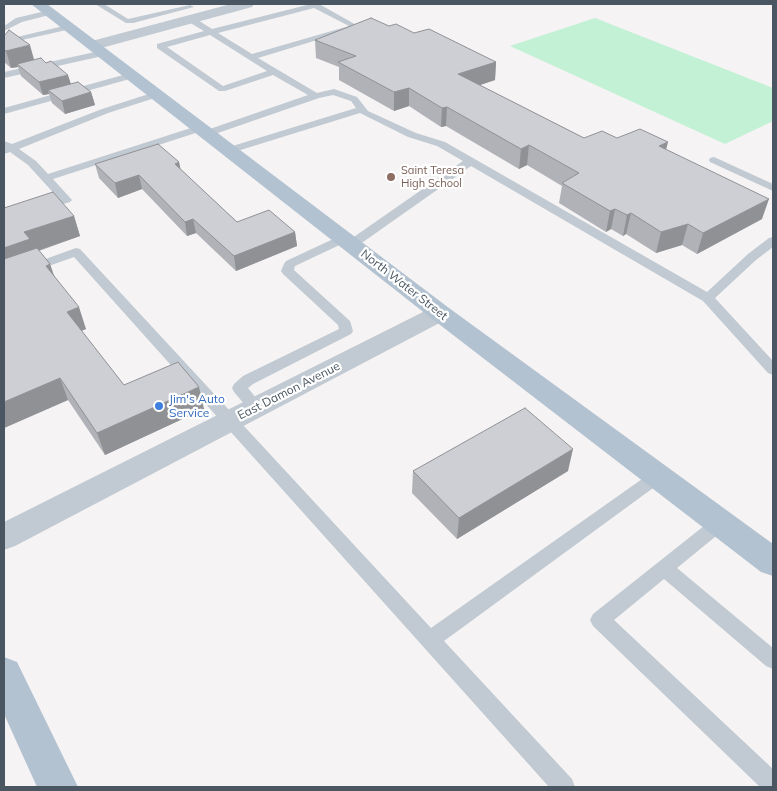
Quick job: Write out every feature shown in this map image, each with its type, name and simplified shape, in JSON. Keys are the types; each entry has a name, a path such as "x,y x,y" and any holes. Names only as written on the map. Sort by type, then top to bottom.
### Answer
{"main road":[{"name":"North Water Street","path":"44,8 440,313 773,562"},
{"path":"4,674 58,787"}],"street":[{"path":"99,49 191,12 247,4"},
{"name":"East Damon Avenue","path":"4,537 440,313"}],"lane":[{"path":"100,4 126,21 133,22 191,12 211,32 316,96"},
{"path":"251,58 356,26 315,5 160,46 222,89 274,72"},
{"path":"4,29 44,8"},
{"path":"4,19 19,20"},
{"path":"4,42 68,26"},
{"path":"4,75 99,49"},
{"path":"4,112 78,89 134,76"},
{"path":"46,178 334,92 354,100 365,113 412,135 441,144 708,298 773,370"},
{"path":"5,148 158,94"},
{"path":"230,150 362,109"},
{"path":"5,148 32,163 66,200 32,211"},
{"path":"714,160 773,188"},
{"path":"256,408 239,388 248,380 346,331 345,324 286,271 290,264 348,241 470,161"},
{"path":"708,298 773,240"},
{"path":"4,278 76,252 564,787"},
{"path":"430,640 658,476"},
{"path":"720,523 600,620 773,784"},
{"path":"664,568 773,660"}],"green space":[{"path":"595,18 773,88 773,121 725,144 510,46"}],"building":[{"path":"371,18 389,26 396,24 414,33 429,29 496,62 458,74 584,138 602,131 617,138 640,129 668,142 659,146 769,199 703,233 688,224 661,232 631,213 627,215 615,209 610,211 562,183 579,173 529,145 521,149 447,107 442,108 409,88 394,92 338,62 356,56 315,40"},
{"path":"9,30 30,45 6,51 4,49 4,36"},
{"path":"41,58 46,63 51,61 68,75 39,82 17,64"},
{"path":"78,82 91,92 62,101 48,90"},
{"path":"158,144 179,162 175,164 237,222 269,210 295,232 234,256 193,219 185,222 139,175 115,183 95,164"},
{"path":"53,192 74,216 24,232 30,239 4,248 4,208"},
{"path":"37,248 50,264 46,266 79,307 67,312 124,385 178,362 199,387 97,433 60,378 4,402 4,259"},
{"path":"525,408 573,449 459,518 413,471"}],"place":[{"name":"Saint Teresa High School","path":"391,177"},
{"name":"Jim's Auto Service","path":"159,406"}]}
